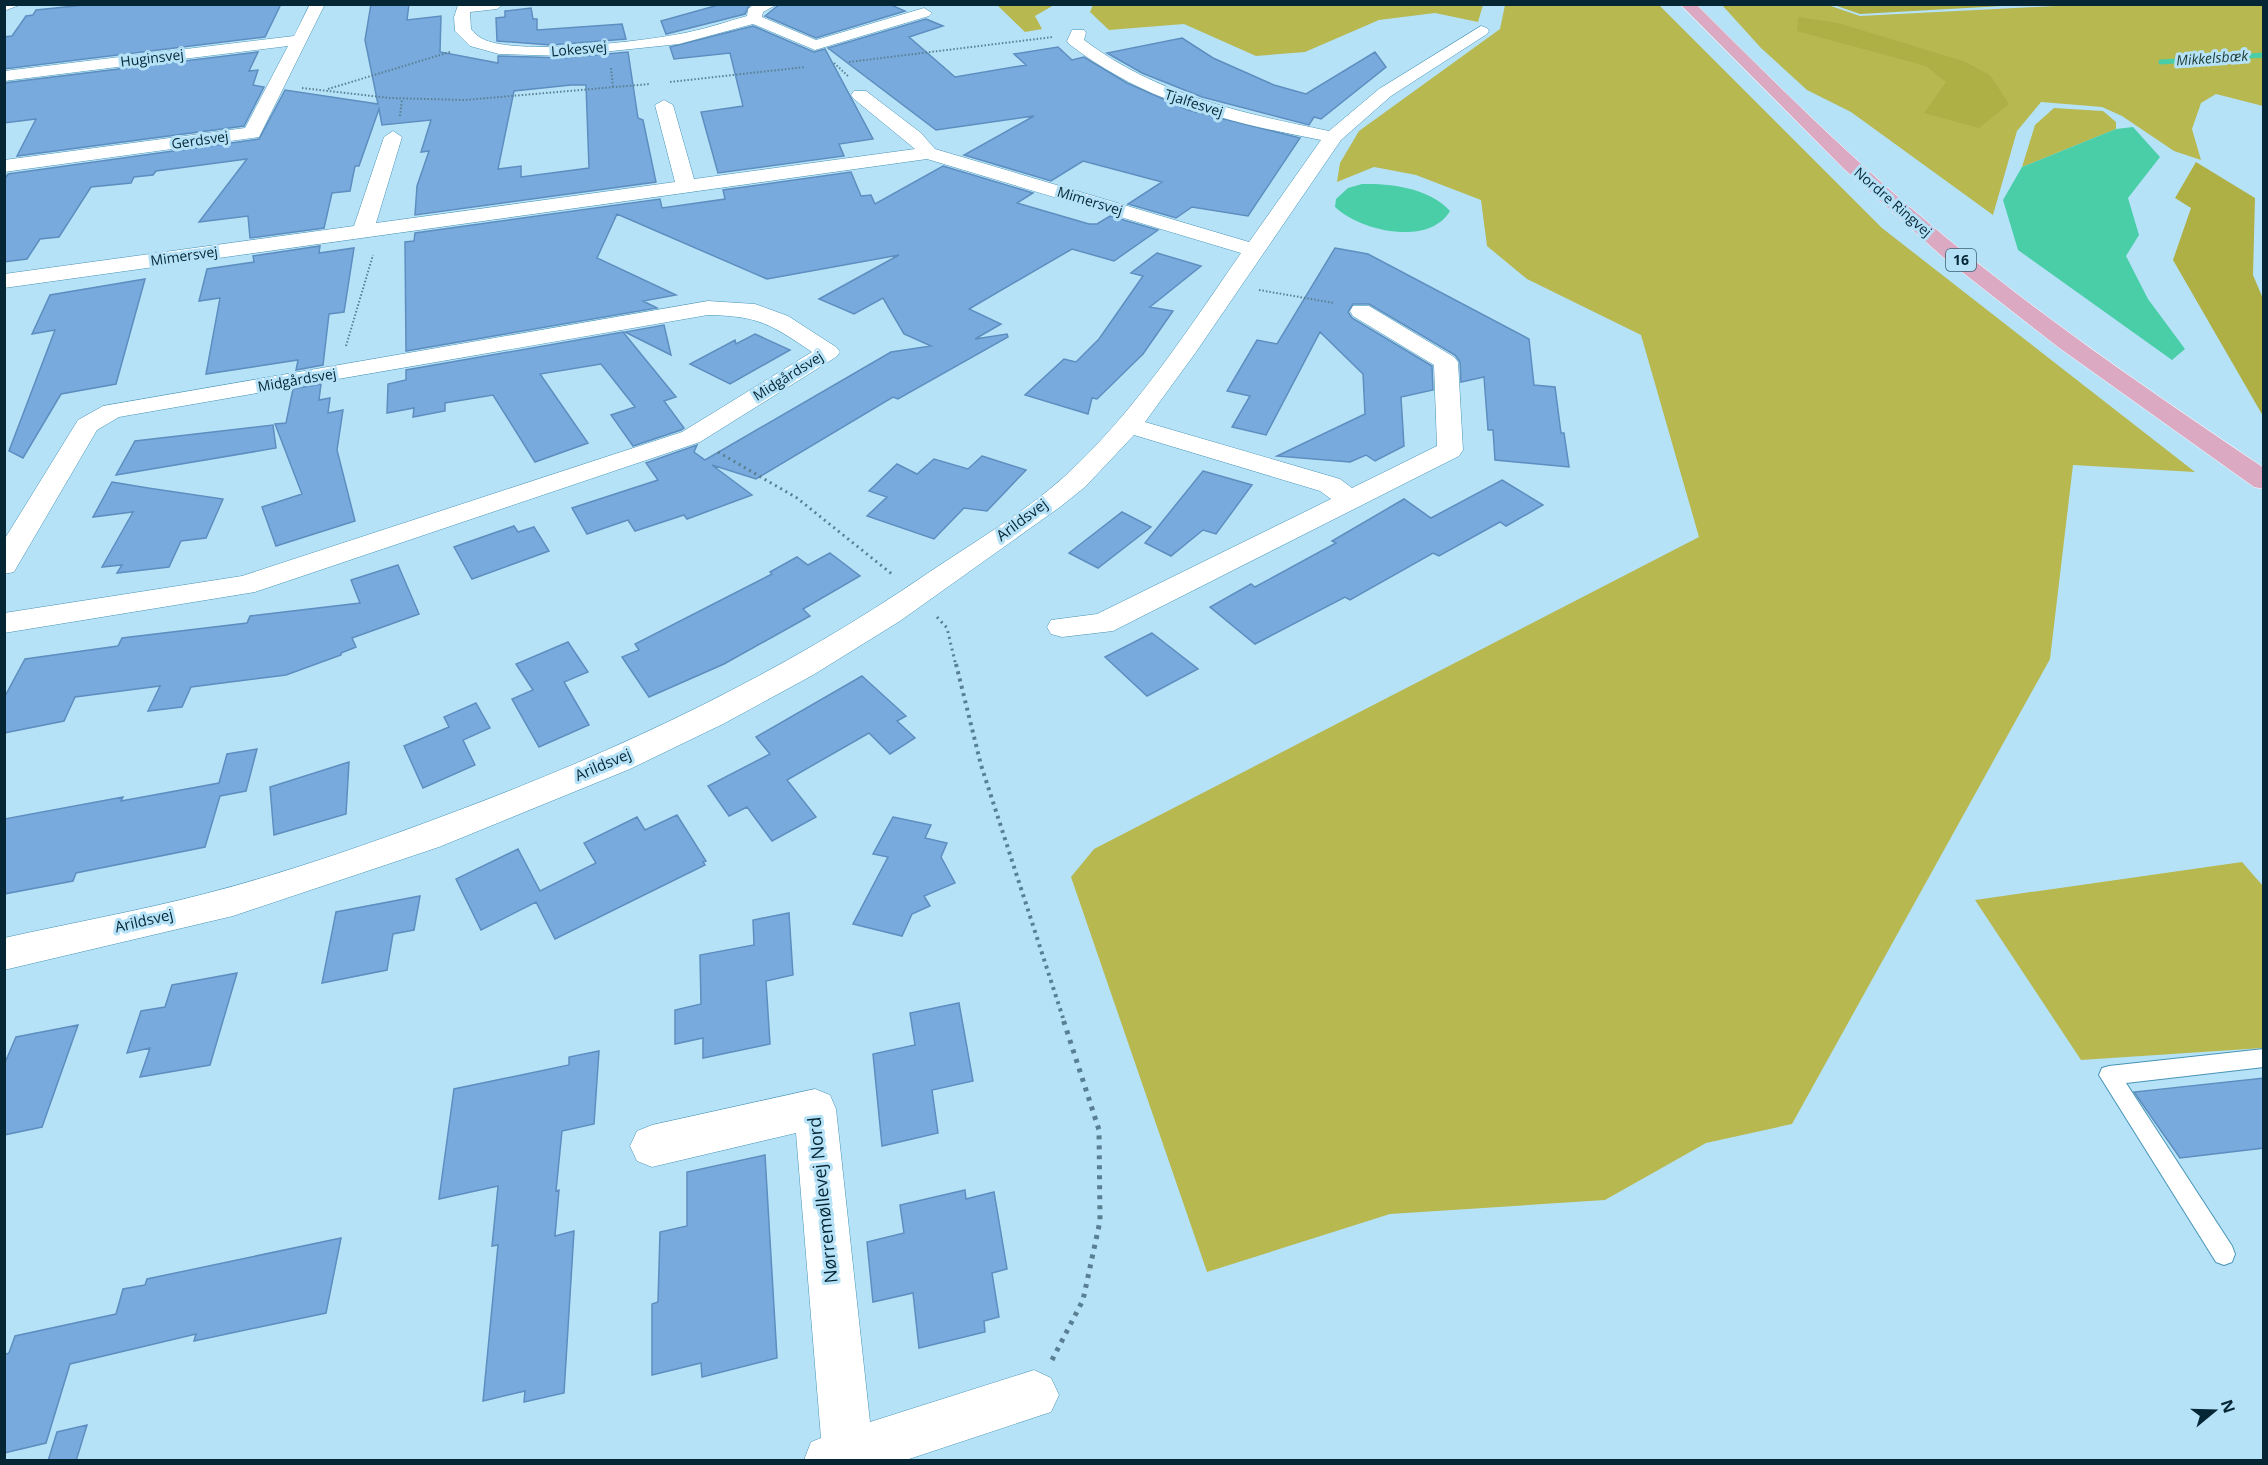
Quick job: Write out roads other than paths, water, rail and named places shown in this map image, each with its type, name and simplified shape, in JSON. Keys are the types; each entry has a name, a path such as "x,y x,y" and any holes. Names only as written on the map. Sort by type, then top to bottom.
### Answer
{"main road":[{"name":"Nordre Ringvej","path":"1687,4 1821,139 1951,253 2109,375 2264,481"}],"street":[{"path":"4,6 15,4"},
{"name":"Gerdsvej","path":"4,166 252,133 318,4"},
{"name":"Lokesvej","path":"497,4 462,8 462,30 468,38 480,44 507,51 561,51 680,39 754,18 756,9 771,4"},
{"path":"754,18 815,45 924,13"},
{"path":"1252,250 1334,137 1364,108 1481,31"},
{"name":"Tjalfesvej","path":"1078,33 1075,41 1100,63 1151,88 1193,105 1264,123 1334,137"},
{"name":"Huginsvej","path":"4,76 300,40"},
{"name":"Mimersvej","path":"860,95 914,137 928,153"},
{"path":"664,105 686,186"},
{"path":"372,230 393,137"},
{"name":"Mimersvej","path":"4,281 928,153 1252,250"},
{"name":"Arildsvej","path":"4,954 230,902 482,817 661,740 837,649 920,596 1073,482 1128,425 1196,340 1252,250"},
{"name":"Midgårdsvej","path":"4,565 87,425 112,411 708,308 747,309 767,316 780,321 828,352 691,437 244,585 4,622"},
{"path":"1062,627 1102,624 1450,450 1446,362 1361,311"},
{"path":"1128,425 1330,485 1352,501"},
{"name":"Nørremøllevej Nord","path":"652,1146 815,1109 839,1458 1034,1395"}],"lane":[{"path":"2224,1254 2109,1075 2264,1058"}],"waterway":[{"name":"Mikkelsbæk","path":"2161,62 2264,55"}]}
